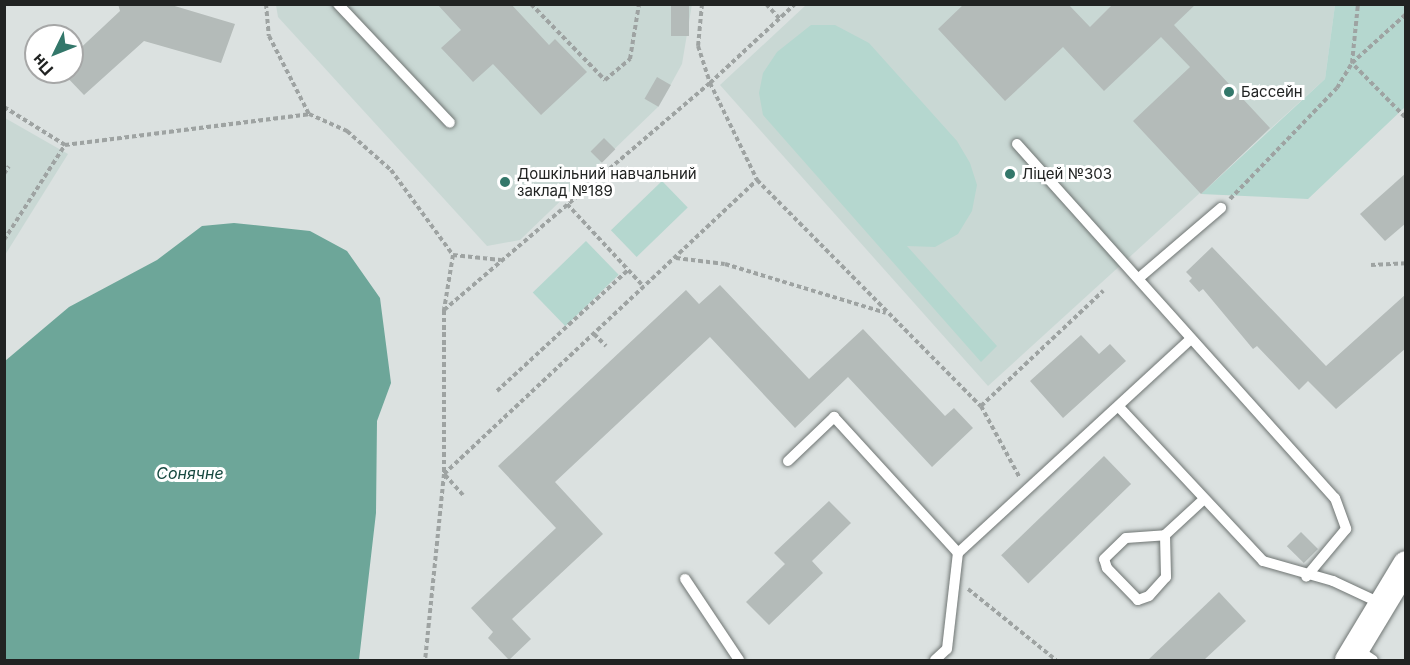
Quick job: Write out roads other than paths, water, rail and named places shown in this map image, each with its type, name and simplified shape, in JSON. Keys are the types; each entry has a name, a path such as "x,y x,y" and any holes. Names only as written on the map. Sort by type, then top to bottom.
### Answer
{"street":[{"path":"1359,657 1382,604 1406,564"}],"lane":[{"path":"338,4 450,123"},
{"path":"1017,144 1139,278 1341,508 1346,529 1306,577"},
{"path":"1139,278 1221,208"},
{"path":"958,553 1191,339"},
{"path":"1119,407 1263,561 1306,577 1333,581 1382,604"},
{"path":"788,461 834,417 958,553 957,579 946,649 935,660"},
{"path":"1165,535 1166,577 1149,596 1137,600 1107,568 1104,559 1126,538 1165,535 1204,499"},
{"path":"685,579 739,660"}],"water":[{"name":"Сонячне","path":"234,223 310,231 347,251 380,298 391,383 377,421 376,513 359,660 5,660 5,361 69,307 157,260 202,226"}],"place":[{"name":"Бассейн","path":"1229,92"},
{"name":"Ліцей №303","path":"1010,174"},
{"name":"Дошкільний навчальний заклад №189","path":"505,182"}]}
